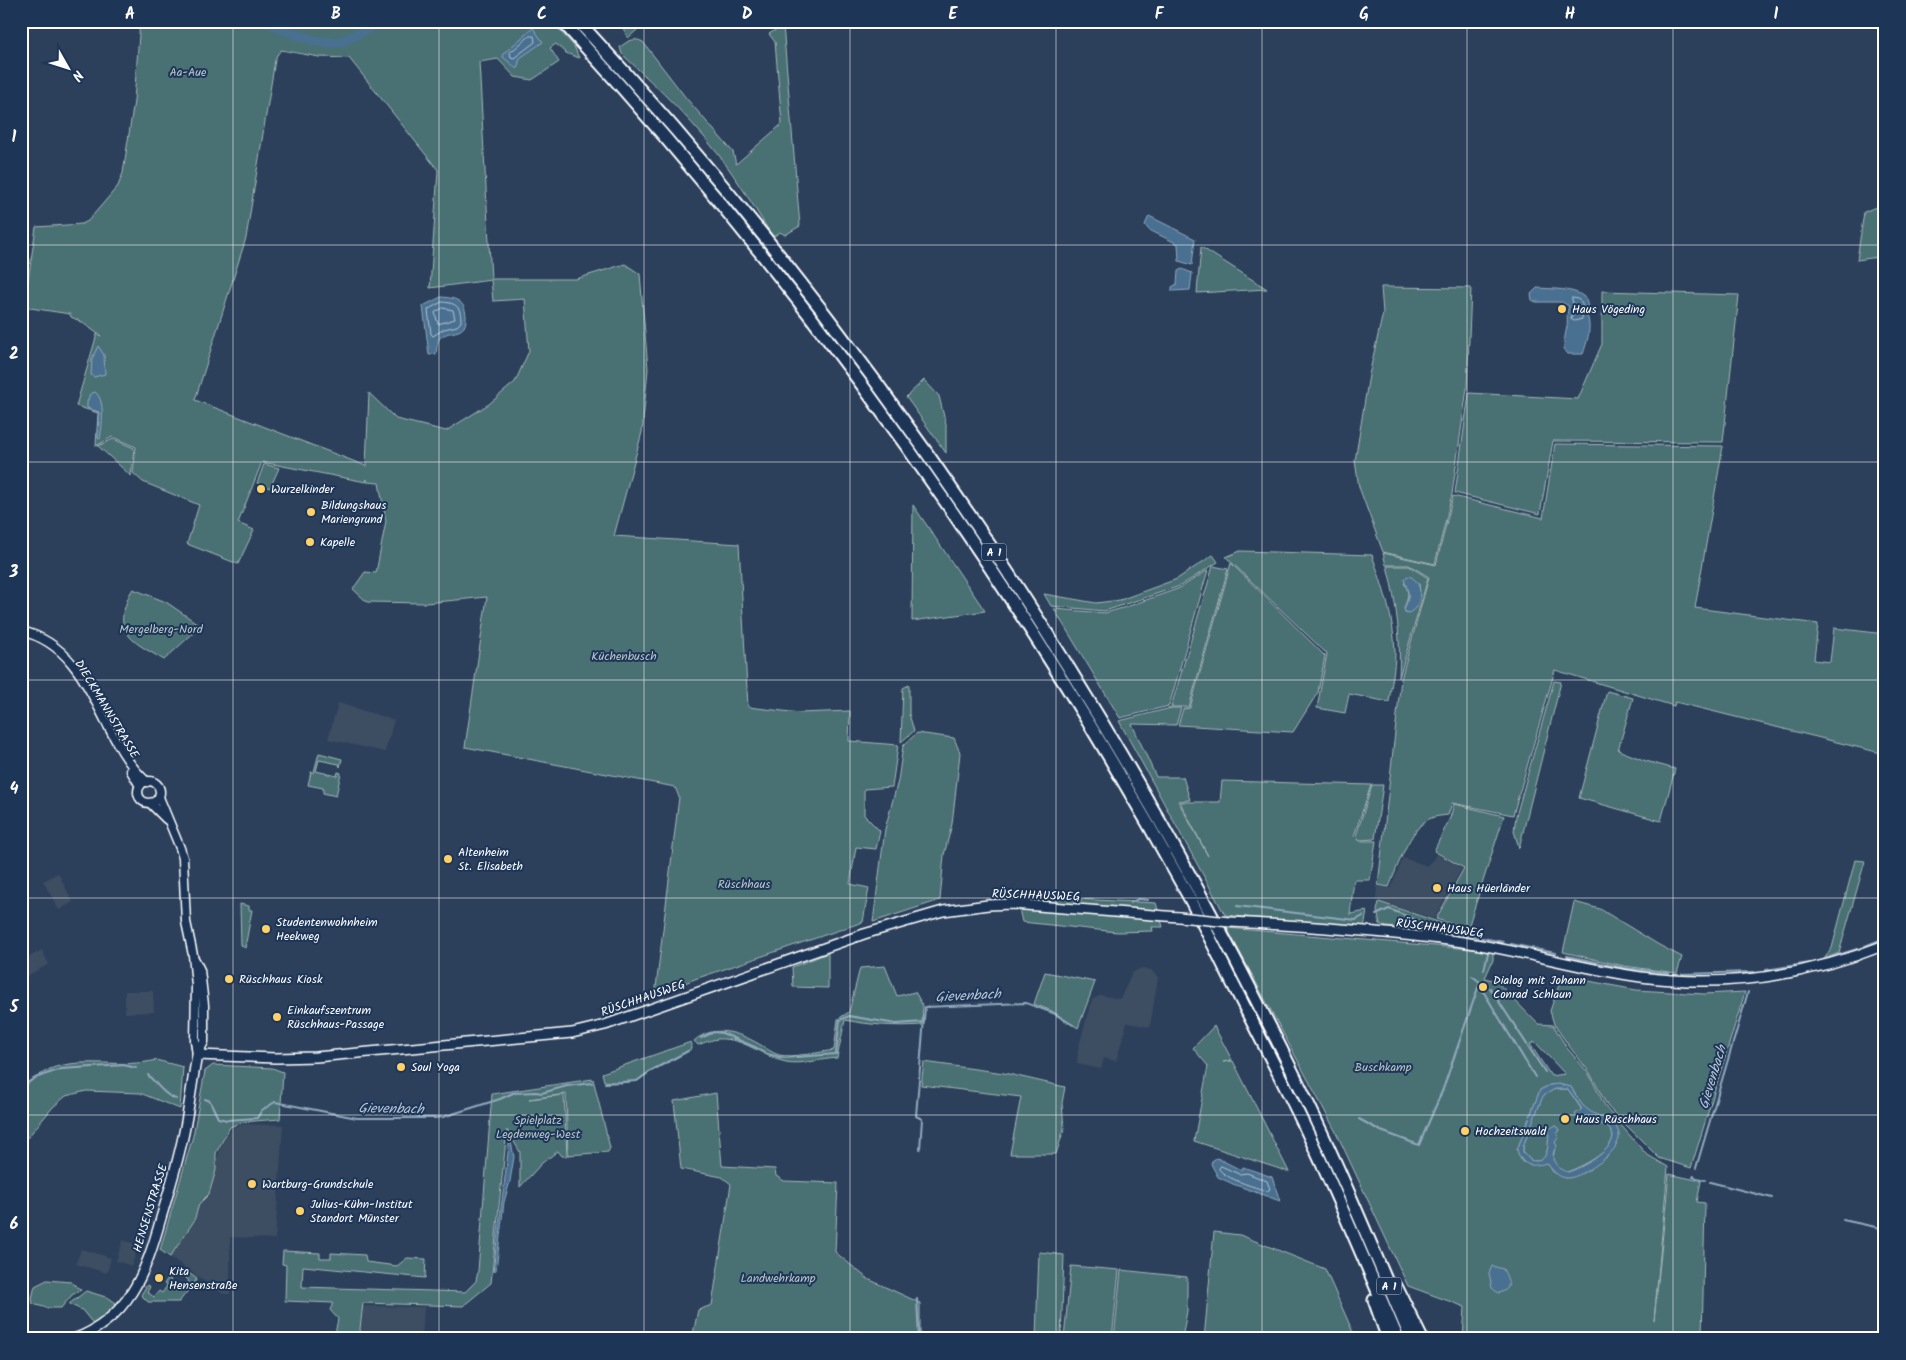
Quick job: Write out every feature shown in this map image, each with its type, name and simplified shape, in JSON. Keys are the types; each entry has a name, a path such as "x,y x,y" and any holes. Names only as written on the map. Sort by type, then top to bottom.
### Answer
{"highway":[{"name":"A 1","path":"562,21 702,180 804,306 938,490 1026,621 1128,789 1192,902 1290,1097 1358,1244 1398,1339"},
{"name":"A 1","path":"578,21 718,180 813,299 900,416 1015,583 1144,792 1202,896 1299,1086 1366,1233 1411,1339"},
{"path":"1366,1233 1374,1239 1422,1339"},
{"path":"1358,1244 1358,1258 1388,1339"}],"main road":[{"name":"RÜSCHHAUSWEG","path":"197,1055 276,1058 316,1057 572,1032 605,1025 888,926 962,907 1012,904 1440,939 1503,949 1641,977 1692,981 1735,980 1788,973 1845,959 1885,945"},
{"name":"HENSENSTRASSE","path":"74,1339 107,1321 131,1293 143,1270 157,1233 176,1170 197,1055"}],"street":[{"name":"DIECKMANNSTRASSE","path":"21,631 46,641 61,651 72,663 83,677 124,753 140,775 144,784"},
{"name":"DIECKMANNSTRASSE","path":"21,636 49,649 71,668 115,747 144,784"},
{"name":"DIECKMANNSTRASSE","path":"169,823 150,803 141,798 139,792 144,784 153,782 158,786 160,791 159,797 180,848 182,858 186,922 193,956 200,970 204,1005 204,1042 197,1055"},
{"path":"150,803 159,797"}],"shaded area":[{"path":"338,703 394,720 385,752 328,739"},
{"path":"1437,854 1462,868 1434,919 1376,900 1377,886 1391,888 1403,858 1428,866"},
{"path":"58,873 73,902 59,910 43,881"},
{"path":"42,950 49,964 25,977 21,961"},
{"path":"1141,968 1151,970 1158,977 1150,1027 1127,1023 1116,1061 1104,1058 1101,1069 1077,1064 1078,1049 1092,1000 1101,995 1120,999 1132,973"},
{"path":"125,991 153,991 154,1012 125,1013"},
{"path":"242,1124 283,1125 275,1239 230,1237 230,1294 223,1294 170,1257 194,1221 199,1204 209,1194 220,1148 232,1128"},
{"path":"123,1240 138,1245 132,1266 116,1261"},
{"path":"81,1249 111,1258 107,1273 76,1264"},
{"path":"363,1306 424,1307 422,1339 365,1339 360,1329"}],"green space":[{"path":"140,21 551,21 574,46 579,58 566,53 556,44 550,48 559,62 532,80 515,77 498,59 479,62 491,279 576,279 625,264 640,274 648,369 642,432 614,536 739,544 748,707 800,713 850,711 849,741 898,745 892,787 864,789 864,815 880,831 876,849 856,847 850,884 869,888 863,922 692,980 655,996 679,797 675,787 465,747 487,597 426,603 367,602 353,589 365,572 376,573 386,521 379,483 367,482 367,479 366,482 262,462 238,523 254,530 238,564 187,544 199,505 143,482 133,473 136,447 112,437 96,446 98,413 76,406 97,334 101,336 71,317 70,314 24,307 36,227 82,224 88,221 118,186 123,173 134,101","holes":["281,50 319,57 349,58 438,170 430,288 491,280 493,301 525,299 529,351 515,382 489,404 446,431 396,419 369,393 366,466 195,400 246,238 275,60"]},
{"path":"608,21 647,21 628,38 621,24 610,24"},
{"path":"783,25 800,226 785,235 780,232 773,237 741,186 705,138 679,109 622,54 620,47 631,40 643,42 686,98 733,152 736,164 782,124 775,42 769,34"},
{"path":"1885,204 1885,256 1857,260 1864,212"},
{"path":"1201,247 1267,289 1197,293"},
{"path":"1381,287 1471,288 1467,388 1452,494 1435,564 1383,552 1359,487 1355,461 1369,375 1383,313"},
{"path":"1602,291 1739,295 1723,442 1553,441 1540,514 1455,493 1469,393 1578,399 1602,344"},
{"path":"924,380 939,396 946,425 946,453 906,397"},
{"path":"113,439 134,448 131,476 98,446"},
{"path":"1555,444 1723,446 1695,608 1818,624 1814,660 1830,662 1834,628 1885,634 1885,754 1675,702 1674,706 1555,670 1513,815 1452,803 1448,815 1431,818 1422,824 1410,839 1389,887 1378,885 1401,679 1429,577 1409,565 1386,565 1383,553 1436,565 1453,496 1543,518"},
{"path":"264,464 279,468 270,488 257,483"},
{"path":"913,505 985,611 912,621"},
{"path":"1240,551 1372,555 1393,627 1395,652 1389,702 1349,694 1345,713 1317,708 1327,654 1226,557"},
{"path":"1213,555 1218,562 1180,586 1105,611 1051,606 1044,594 1096,603 1120,600 1177,579"},
{"path":"1231,563 1325,656 1318,692 1293,732 1178,725 1183,709 1190,708"},
{"path":"1213,566 1228,569 1189,707 1171,707"},
{"path":"1387,566 1409,566 1428,578 1399,678 1399,636","holes":["1404,583 1419,584 1419,597 1406,613 1404,608 1408,592"]},
{"path":"1208,570 1169,706 1120,718 1054,609 1105,613 1180,588"},
{"name":"Mergelberg-Nord","path":"133,589 166,602 201,626 164,660 140,645 127,634 123,617 129,595"},
{"path":"1554,681 1561,682 1519,848 1514,831 1516,816"},
{"path":"909,685 909,714 914,731 901,742 903,688"},
{"path":"1607,691 1633,698 1618,750 1646,761 1675,769 1661,821 1579,798"},
{"path":"1171,708 1181,708 1176,725 1132,724 1156,777 1183,777 1190,800 1178,801 1208,856 1180,802 1220,802 1222,781 1371,785 1354,836 1360,841 1376,841 1370,880 1354,880 1350,914 1367,911 1364,928 1225,915 1119,721"},
{"path":"917,733 954,738 960,753 952,824 944,855 940,900 873,922 885,829 898,781 903,746"},
{"path":"319,753 342,759 340,767 339,764 319,760 316,771 337,776 338,772 341,773 336,796 323,793 323,788 308,785"},
{"path":"1372,785 1383,785 1375,839 1360,840 1356,836"},
{"path":"1454,804 1504,816 1466,934 1452,924 1436,919 1464,868 1434,851 1450,818"},
{"path":"1855,860 1865,861 1839,953 1824,959 1832,948"},
{"path":"1016,896 1156,903 1163,927 1152,927 1153,931 1117,932 1022,922"},
{"path":"1379,902 1450,926 1460,934 1386,927 1380,924 1377,911"},
{"path":"1574,902 1600,909 1682,957 1677,973 1624,966 1563,952"},
{"path":"240,904 249,906 249,910 252,910 245,948 241,945"},
{"name":"Buschkamp","path":"1227,928 1493,951 1493,960 1485,978 1496,981 1538,1024 1553,1025 1567,1048 1589,1074 1606,1108 1646,1154 1668,1167 1654,1321 1669,1174 1701,1181 1697,1202 1705,1203 1702,1339 1463,1339 1465,1307 1408,1286 1337,1134","holes":["1535,1042 1565,1074 1551,1076 1530,1044","1550,1085 1571,1087 1585,1108 1612,1124 1619,1135 1607,1157 1566,1178 1553,1172 1547,1163 1522,1162 1517,1150 1540,1090"]},
{"path":"828,953 828,988 793,987 792,967"},
{"path":"885,966 897,996 915,992 923,1006 922,1025 883,1025 845,1020 837,1058 798,1063 778,1060 732,1040 717,1039 698,1045 694,1041 701,1036 717,1031 743,1036 774,1053 784,1056 834,1050 838,1019 849,1012 860,968"},
{"path":"1045,972 1095,982 1078,1028 1052,1011 1034,1004"},
{"path":"1562,976 1636,990 1704,994 1745,992 1691,1168 1659,1158 1608,1107 1590,1073 1554,1024 1550,1011"},
{"path":"1214,1026 1232,1060 1223,1062 1233,1061 1289,1172 1194,1141 1208,1066 1193,1048"},
{"path":"691,1042 691,1049 651,1070 636,1081 621,1083 604,1081 602,1073"},
{"path":"156,1060 183,1067 180,1109 140,1093 86,1091 66,1096 53,1107 28,1137 21,1141 21,1089 46,1071 62,1065 75,1063 130,1063"},
{"path":"924,1062 1004,1073 1065,1087 1062,1103 1064,1129 1056,1154 1010,1154 1021,1097 921,1085"},
{"path":"213,1065 272,1068 283,1072 280,1119 242,1122 230,1127 216,1153 216,1170 209,1194 199,1204 194,1221 170,1257 160,1250 193,1136 205,1071"},
{"name":"Spielplatz Legdenweg-West","path":"593,1079 610,1148 608,1152 568,1155 566,1094 529,1099 564,1095 567,1156 562,1156 558,1151 542,1163 520,1187 520,1152 507,1130 491,1283 463,1306 363,1303 360,1329 362,1339 334,1339 338,1319 330,1310 333,1303 285,1301 286,1265 282,1264 283,1251 320,1253 320,1258 331,1258 331,1253 365,1255 366,1262 397,1266 407,1258 426,1259 425,1278 303,1266 302,1287 465,1292 476,1281 478,1271 492,1094"},
{"path":"1555,1089 1568,1089 1582,1110 1582,1117 1606,1126 1613,1136 1611,1142 1602,1153 1580,1167 1567,1172 1560,1169 1554,1163 1555,1146 1549,1129 1548,1147 1545,1157 1537,1161 1530,1160 1523,1152 1523,1146 1543,1095"},
{"name":"Landwehrkamp","path":"716,1093 722,1166 775,1169 776,1176 784,1181 838,1183 835,1252 868,1279 920,1303 920,1333 930,1339 919,1337 919,1339 692,1339 698,1310 712,1305 731,1184 722,1177 681,1169 674,1101"},
{"path":"1214,1232 1240,1235 1325,1269 1356,1339 1204,1339"},
{"path":"1039,1252 1064,1255 1061,1339 1036,1339"},
{"path":"1071,1266 1119,1270 1112,1339 1064,1339"},
{"path":"1121,1270 1187,1277 1187,1311 1182,1339 1114,1339"},
{"path":"189,1273 197,1279 179,1302 148,1302 141,1295 147,1285 150,1287 147,1292 154,1297 159,1291 162,1293 167,1286 164,1284 168,1278 171,1280 169,1283 176,1287 178,1284 184,1288 189,1281 186,1278"},
{"path":"47,1280 71,1282 81,1290 72,1295 61,1308 47,1308 33,1304 32,1298 35,1286"},
{"path":"86,1291 109,1298 120,1306 95,1326 82,1310 69,1304"}],"water":[{"path":"533,28 543,42 520,58 517,69 503,57 503,54"},
{"path":"1149,216 1195,239 1192,265 1179,261 1178,244 1149,230 1145,225"},
{"path":"1182,269 1192,273 1190,290 1172,291 1172,287 1177,284 1178,271"},
{"path":"1537,288 1568,290 1584,297 1589,312 1587,315 1589,330 1583,354 1568,354 1564,349 1569,306 1561,302 1536,302 1532,300 1531,294"},
{"path":"441,297 455,299 464,306 466,323 459,331 442,336 438,340 436,354 429,355 423,306"},
{"path":"98,346 104,355 105,374 94,377 91,375 92,359"},
{"path":"95,392 101,401 102,407 100,439 98,438 99,412 87,408 90,394"},
{"path":"1408,576 1417,583 1420,594 1417,606 1408,613 1404,611 1409,595 1404,579"},
{"path":"1558,1084 1571,1087 1584,1107 1615,1125 1619,1135 1618,1142 1608,1156 1575,1177 1561,1177 1547,1163 1532,1165 1525,1163 1517,1150 1540,1090 1550,1085","holes":["1555,1089 1568,1089 1582,1109 1575,1114 1578,1119 1582,1117 1585,1120 1591,1120 1594,1123 1606,1126 1613,1136 1611,1142 1602,1153 1588,1163 1568,1172 1554,1162 1553,1154 1557,1146 1555,1142 1558,1138 1557,1133 1560,1131 1556,1125 1549,1129 1548,1147 1545,1157 1537,1161 1530,1160 1523,1152 1523,1146 1543,1096"]},
{"path":"510,1137 514,1157 504,1202 496,1270 493,1272"},
{"path":"1217,1158 1241,1170 1243,1167 1272,1177 1280,1201 1218,1177 1211,1164"},
{"path":"1492,1266 1503,1269 1507,1277 1508,1287 1503,1292 1498,1293 1492,1288 1489,1273"}],"waterway":[{"path":"264,21 303,37 332,43 352,37 380,21"},
{"name":"Gievenbach","path":"1130,903 1138,899 1148,900"},
{"name":"Gievenbach","path":"1237,906 1356,920 1363,916"},
{"name":"Gievenbach","path":"1376,915 1389,909 1441,930 1503,942"},
{"path":"1865,946 1885,938"},
{"name":"Gievenbach","path":"1511,944 1555,953"},
{"path":"1463,947 1486,950 1488,953 1484,970"},
{"path":"1766,970 1816,962 1857,949"},
{"name":"Gievenbach","path":"1567,956 1625,968 1669,973"},
{"name":"Gievenbach","path":"1682,974 1754,972"},
{"path":"1359,1119 1381,1131 1419,1145 1443,1089 1480,982 1472,976"},
{"path":"1490,988 1545,1072"},
{"path":"1483,991 1535,1077"},
{"name":"Gievenbach","path":"1696,1168 1748,992"},
{"name":"Gievenbach","path":"920,1149 922,1119 916,1116 925,1007 1026,1003 1053,1013 1073,1025"},
{"name":"Gievenbach","path":"701,1038 714,1032 722,1033 767,1054 784,1058 836,1054 840,1020 849,1016 896,1024 924,1022"},
{"name":"Gievenbach","path":"605,1083 637,1081 651,1071 688,1051"},
{"name":"Gievenbach","path":"21,1092 25,1084 35,1078 61,1069 124,1065 136,1068"},
{"name":"Gievenbach","path":"148,1075 164,1092 176,1099"},
{"name":"Gievenbach","path":"205,1099 210,1101 218,1118 227,1120 257,1118 262,1110 275,1102 357,1118 434,1118 443,1117 500,1099 513,1093 542,1093 567,1086 592,1083"},
{"name":"Gievenbach","path":"1694,1176 1705,1180"},
{"name":"Gievenbach","path":"1710,1182 1772,1198"},
{"name":"Gievenbach","path":"1843,1220 1885,1229"},
{"path":"917,1299 919,1339"}],"place":[{"name":"Haus Vögeding","path":"1562,309"},
{"name":"Wurzelkinder","path":"261,489"},
{"name":"Bildungshaus Mariengrund","path":"311,512"},
{"name":"Kapelle","path":"310,542"},
{"name":"Altenheim St. Elisabeth","path":"448,859"},
{"name":"Haus Hüerländer","path":"1437,888"},
{"name":"Studentenwohnheim Heekweg","path":"266,929"},
{"name":"Rüschhaus Kiosk","path":"229,979"},
{"name":"Dialog mit Johann Conrad Schlaun","path":"1483,987"},
{"name":"Einkaufszentrum Rüschhaus-Passage","path":"277,1017"},
{"name":"Soul Yoga","path":"401,1067"},
{"name":"Haus Rüschhaus","path":"1565,1119"},
{"name":"Hochzeitswald","path":"1465,1131"},
{"name":"Wartburg-Grundschule","path":"252,1184"},
{"name":"Julius-Kühn-Institut Standort Münster","path":"300,1211"},
{"name":"Kita Hensenstraße","path":"159,1278"}],"park label":[{"name":"Aa-Aue","path":"188,72"},
{"name":"Küchenbusch","path":"624,656"},
{"name":"Rüschhaus","path":"744,884"}]}
